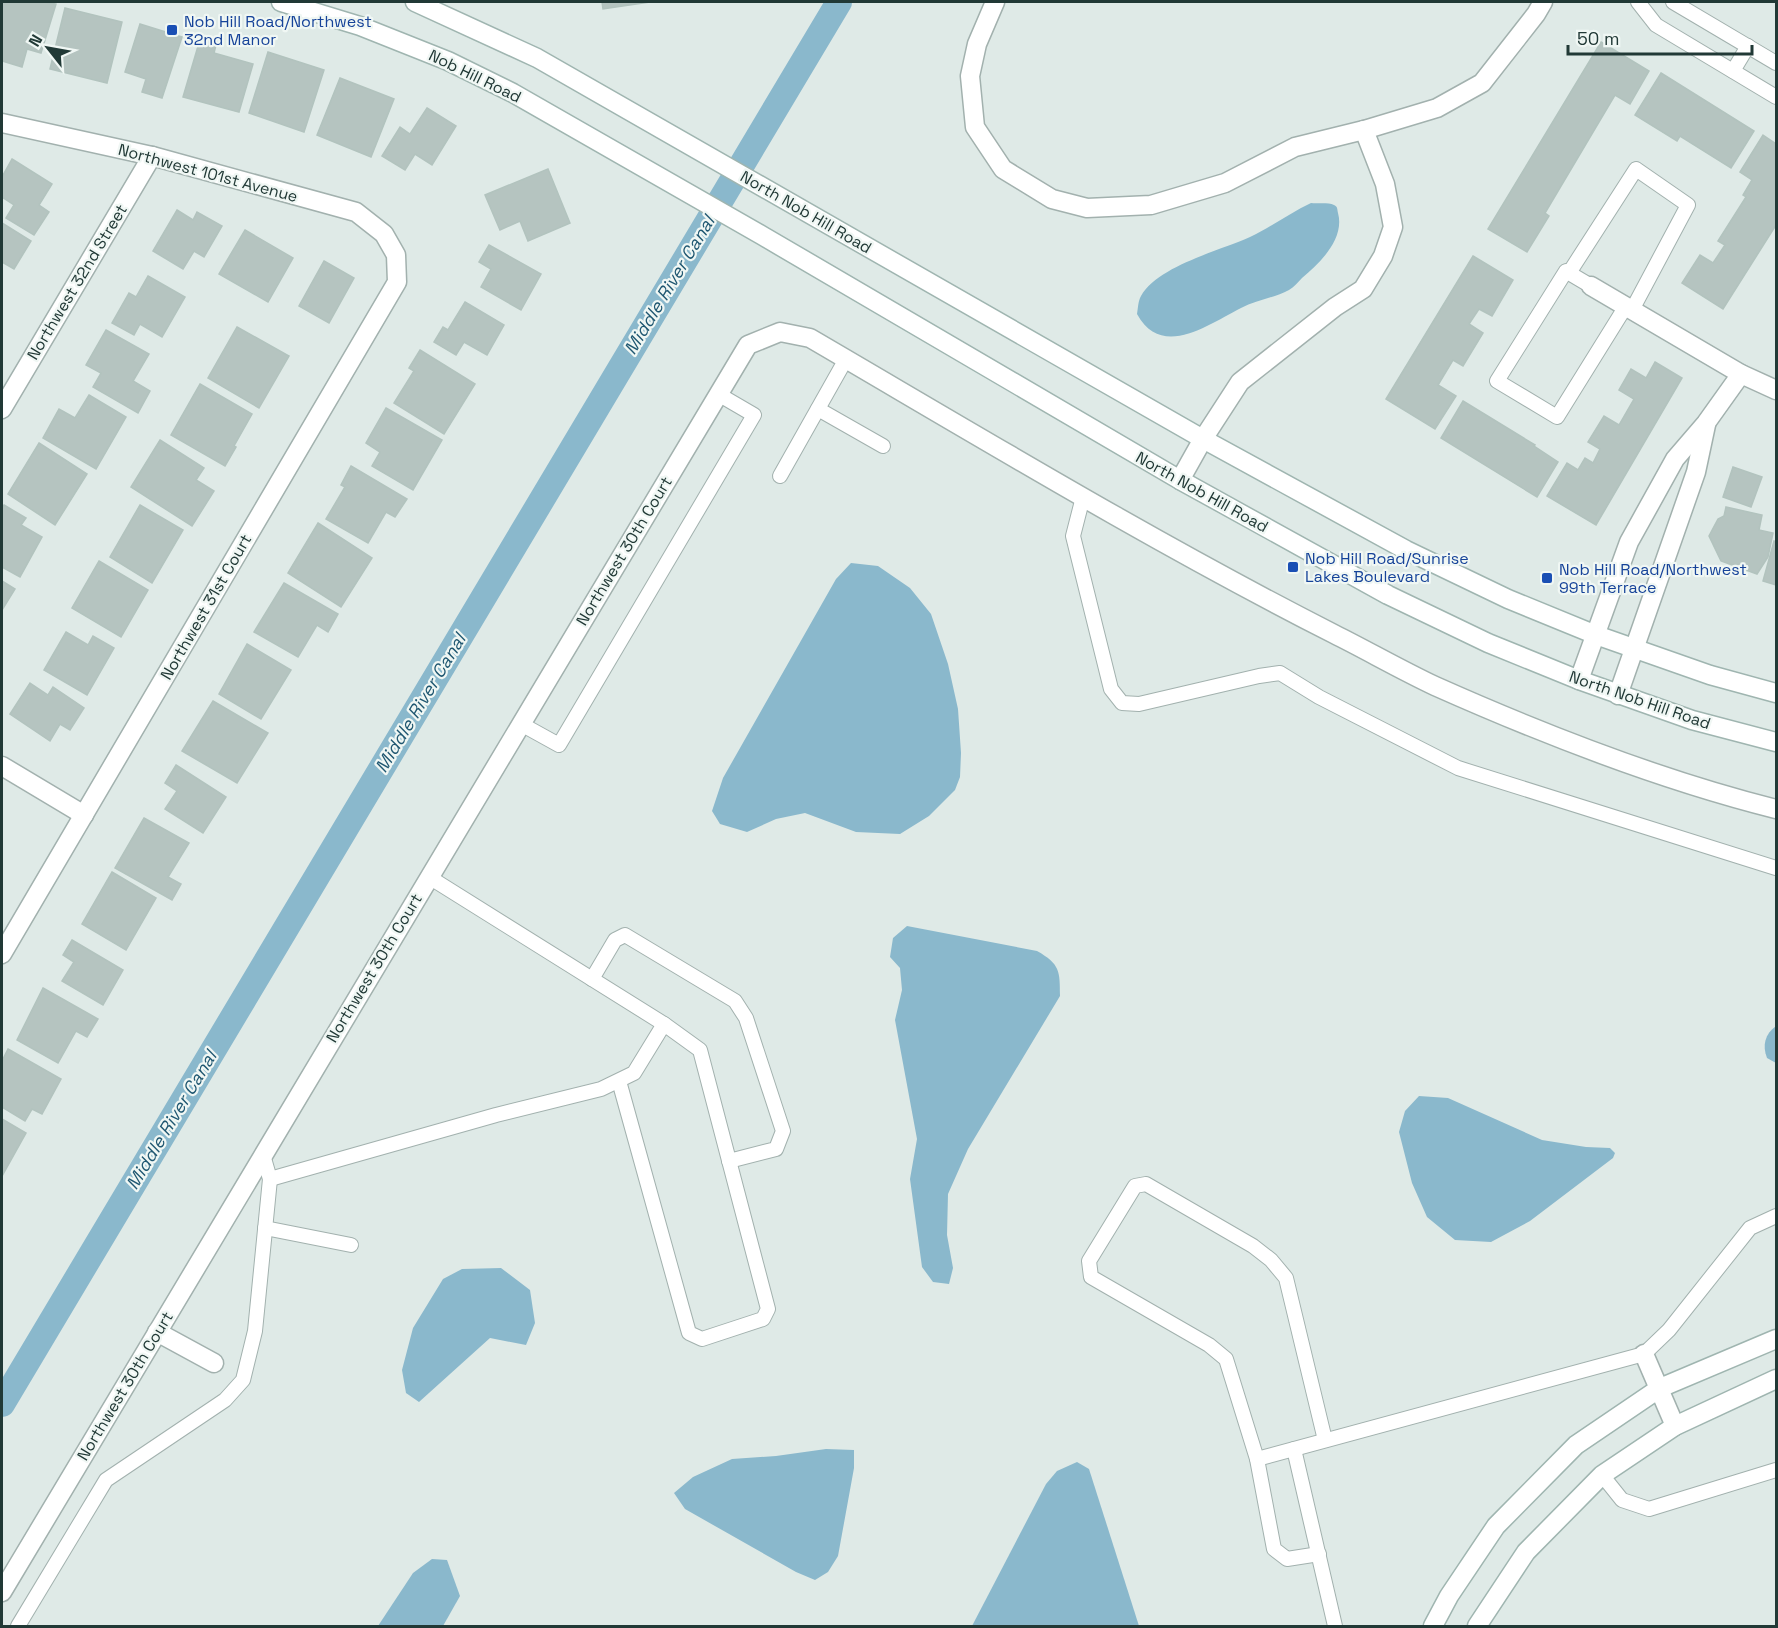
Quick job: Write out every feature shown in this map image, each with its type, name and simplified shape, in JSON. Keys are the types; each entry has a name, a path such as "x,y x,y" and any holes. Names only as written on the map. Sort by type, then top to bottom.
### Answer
{"street":[{"name":"Nob Hill Road","path":"281,2 360,26 448,61 513,93 658,176"},
{"name":"North Nob Hill Road","path":"415,2 537,58 1203,439 1406,550 1508,599 1596,635 1710,675 1776,693"},
{"path":"995,2 977,44 970,76 975,127 1003,170 1052,199 1087,208 1152,205 1225,183 1295,147 1364,130 1437,108 1482,83 1543,2"},
{"name":"Northwest 101st Avenue","path":"2,123 152,156 356,212 384,234 396,255"},
{"path":"1180,480 1240,382 1335,307 1363,289 1383,256 1393,227 1385,184 1364,130"},
{"name":"Northwest 32nd Street","path":"2,409 152,156"},
{"name":"North Nob Hill Road","path":"658,176 1180,480 1388,595 1488,643 1580,680 1692,720 1776,742"},
{"name":"Northwest 31st Court","path":"2,954 397,282 396,255"},
{"path":"1591,286 1741,374 1776,390"},
{"name":"Northwest 30th Court","path":"2,1592 747,345 780,332 810,338 846,359"},
{"path":"846,359 1250,592 1434,685 1585,748 1729,797 1776,809"},
{"path":"1580,680 1629,542 1675,459 1706,423 1741,374"},
{"path":"1618,694 1696,471 1706,423"},
{"path":"2,766 84,815"},
{"path":"157,1332 214,1363"},
{"path":"1433,1626 1449,1596 1496,1526 1576,1445 1660,1388 1776,1339"},
{"path":"1644,1354 1675,1426"},
{"path":"1477,1626 1526,1552 1602,1475 1675,1426 1776,1379"}],"lane":[{"path":"1638,2 1656,25 1776,97"},
{"path":"1673,2 1776,63"},
{"path":"1733,71 1748,45"},
{"path":"1569,273 1636,169 1688,205 1629,308 1557,417 1497,381 1566,271 1569,273 1591,286"},
{"path":"780,476 846,359"},
{"path":"520,724 559,745 754,415 718,394"},
{"path":"818,409 883,446"},
{"path":"1083,497 1073,536 1111,689 1122,703 1139,704 1280,673 1319,697 1458,768 1776,868"},
{"path":"429,877 664,1024 700,1050 768,1309 763,1319 702,1339 689,1333 619,1081"},
{"path":"592,979 615,940 624,935 735,1001 746,1018 783,1131 776,1149 729,1161"},
{"path":"270,1179 496,1115 601,1089 634,1072 664,1024"},
{"path":"18,1626 106,1480 225,1400 243,1380 255,1331 266,1228 270,1179 263,1155"},
{"path":"1318,1554 1287,1559 1274,1549 1257,1459 1226,1359 1209,1345 1091,1277 1089,1261 1135,1186 1146,1184 1252,1246 1271,1260 1286,1278 1325,1440"},
{"path":"1257,1459 1644,1354 1669,1330 1750,1228 1776,1216"},
{"path":"266,1228 351,1245"},
{"path":"1294,1449 1335,1626"},
{"path":"1602,1475 1622,1500 1649,1509 1776,1470"}],"water":[{"path":"1311,203 1329,204 1336,207 1338,232 1323,258 1289,290 1247,305 1201,329 1172,337 1159,335 1147,328 1137,314 1141,296 1149,285 1161,276 1190,260 1250,237"},
{"path":"851,563 878,566 910,588 931,614 948,664 958,709 961,753 960,777 955,790 929,816 900,834 856,832 805,813 776,819 747,832 720,824 712,811 723,778 836,579"},
{"path":"907,926 1037,951 1054,964 1060,980 1060,996 968,1149 948,1194 947,1235 953,1268 949,1284 933,1282 922,1267 910,1179 917,1139 895,1020 902,990 900,968 890,957 893,938"},
{"path":"1776,1026 1776,1063 1767,1058 1765,1044 1767,1036"},
{"path":"1419,1096 1448,1098 1542,1140 1586,1147 1610,1148 1615,1153 1613,1158 1530,1221 1491,1242 1455,1240 1427,1217 1412,1183 1399,1132 1405,1111"},
{"path":"501,1268 530,1290 535,1323 526,1345 490,1338 419,1402 406,1393 402,1370 413,1328 443,1279 462,1269"},
{"path":"826,1449 854,1450 854,1468 838,1556 828,1572 815,1580 796,1572 685,1509 674,1493 693,1477 732,1459"},
{"path":"1077,1462 1089,1469 1139,1626 972,1626 1046,1484 1057,1471"},
{"path":"432,1559 447,1560 460,1596 443,1626 378,1626 413,1573"}],"building":[{"path":"2,2 56,4 41,53 27,49 22,67 2,61"},
{"path":"602,2 650,2 603,9"},
{"path":"65,8 122,22 107,83 50,69"},
{"path":"140,24 182,37 162,98 142,92 146,79 125,72"},
{"path":"201,36 217,41 214,53 253,64 239,112 183,97"},
{"path":"1601,42 1649,71 1630,104 1615,95 1545,213 1549,216 1527,252 1488,229"},
{"path":"268,52 324,70 304,132 249,113"},
{"path":"1661,73 1754,131 1731,168 1680,136 1677,141 1635,115"},
{"path":"340,78 394,99 371,157 317,135"},
{"path":"427,108 456,126 432,165 415,154 405,170 382,156 400,127 410,134"},
{"path":"1763,135 1776,144 1776,225 1723,309 1682,283 1700,255 1713,263 1725,245 1718,241 1746,197 1743,195 1752,180 1740,172"},
{"path":"12,159 52,184 39,205 49,212 34,235 6,218 14,205 2,197 2,177"},
{"path":"548,169 570,223 528,241 520,221 500,230 485,195"},
{"path":"177,210 193,220 197,212 222,226 204,257 194,251 183,269 153,251"},
{"path":"2,223 31,241 14,269 2,262"},
{"path":"245,230 293,258 268,302 219,274"},
{"path":"489,245 541,274 521,310 481,287 491,269 479,262"},
{"path":"1473,256 1513,280 1492,316 1479,309 1469,324 1483,333 1463,366 1453,360 1438,385 1456,396 1435,429 1386,399"},
{"path":"324,261 354,278 329,323 299,306"},
{"path":"148,276 185,297 162,337 140,324 134,335 112,323 129,293 136,297"},
{"path":"465,302 504,325 487,355 464,342 456,355 434,342 443,327 448,330"},
{"path":"237,327 289,356 259,408 208,378"},
{"path":"106,330 149,354 133,381 150,391 138,413 93,387 101,373 86,365"},
{"path":"420,350 475,384 444,434 394,403 414,371 409,368"},
{"path":"1655,362 1682,378 1596,525 1547,496 1567,463 1578,470 1585,458 1593,463 1600,449 1588,442 1604,416 1619,425 1634,399 1619,390 1631,369 1646,378"},
{"path":"200,384 252,414 225,466 171,435"},
{"path":"89,395 126,417 96,469 43,438 59,409 75,418"},
{"path":"1463,401 1535,445 1558,462 1537,497 1441,438"},
{"path":"386,408 442,440 413,490 372,466 380,452 366,443"},
{"path":"160,440 204,468 196,480 214,491 192,526 131,487"},
{"path":"39,443 87,474 55,525 8,494"},
{"path":"351,466 407,499 395,517 386,512 368,543 326,519 345,487 341,485"},
{"path":"1733,467 1762,477 1751,507 1723,497"},
{"path":"4,505 26,518 21,525 42,537 20,577 2,567 2,509"},
{"path":"140,505 183,530 152,583 110,557"},
{"path":"1726,507 1762,515 1759,530 1773,533 1768,557 1757,574 1721,561 1709,536 1718,519 1724,516"},
{"path":"318,523 372,558 341,607 288,573"},
{"path":"1774,541 1776,542 1776,585 1763,581"},
{"path":"99,561 148,590 121,637 72,608"},
{"path":"2,581 15,589 2,610"},
{"path":"284,583 338,614 328,632 317,625 298,657 254,632"},
{"path":"66,632 88,645 93,636 114,648 87,695 44,670"},
{"path":"247,644 291,670 261,719 219,694"},
{"path":"30,683 48,695 53,687 84,708 70,730 60,724 50,741 10,714"},
{"path":"213,701 268,733 237,783 182,751"},
{"path":"176,765 226,797 203,833 165,809 177,791 165,783"},
{"path":"144,818 189,843 168,877 181,884 172,900 115,868"},
{"path":"112,872 156,898 126,950 82,924"},
{"path":"72,940 123,970 103,1005 62,981 74,962 63,955"},
{"path":"43,988 98,1019 87,1037 76,1031 58,1063 17,1040"},
{"path":"8,1049 61,1079 42,1114 32,1109 25,1121 2,1107 2,1061"},
{"path":"2,1119 26,1133 2,1176"}],"waterway":[{"name":"Middle River Canal","path":"2,1404 839,2"}],"place":[{"name":"Nob Hill Road/Northwest 32nd Manor","path":"172,30"},
{"name":"Nob Hill Road/Sunrise Lakes Boulevard","path":"1293,567"},
{"name":"Nob Hill Road/Northwest 99th Terrace","path":"1547,578"}]}
